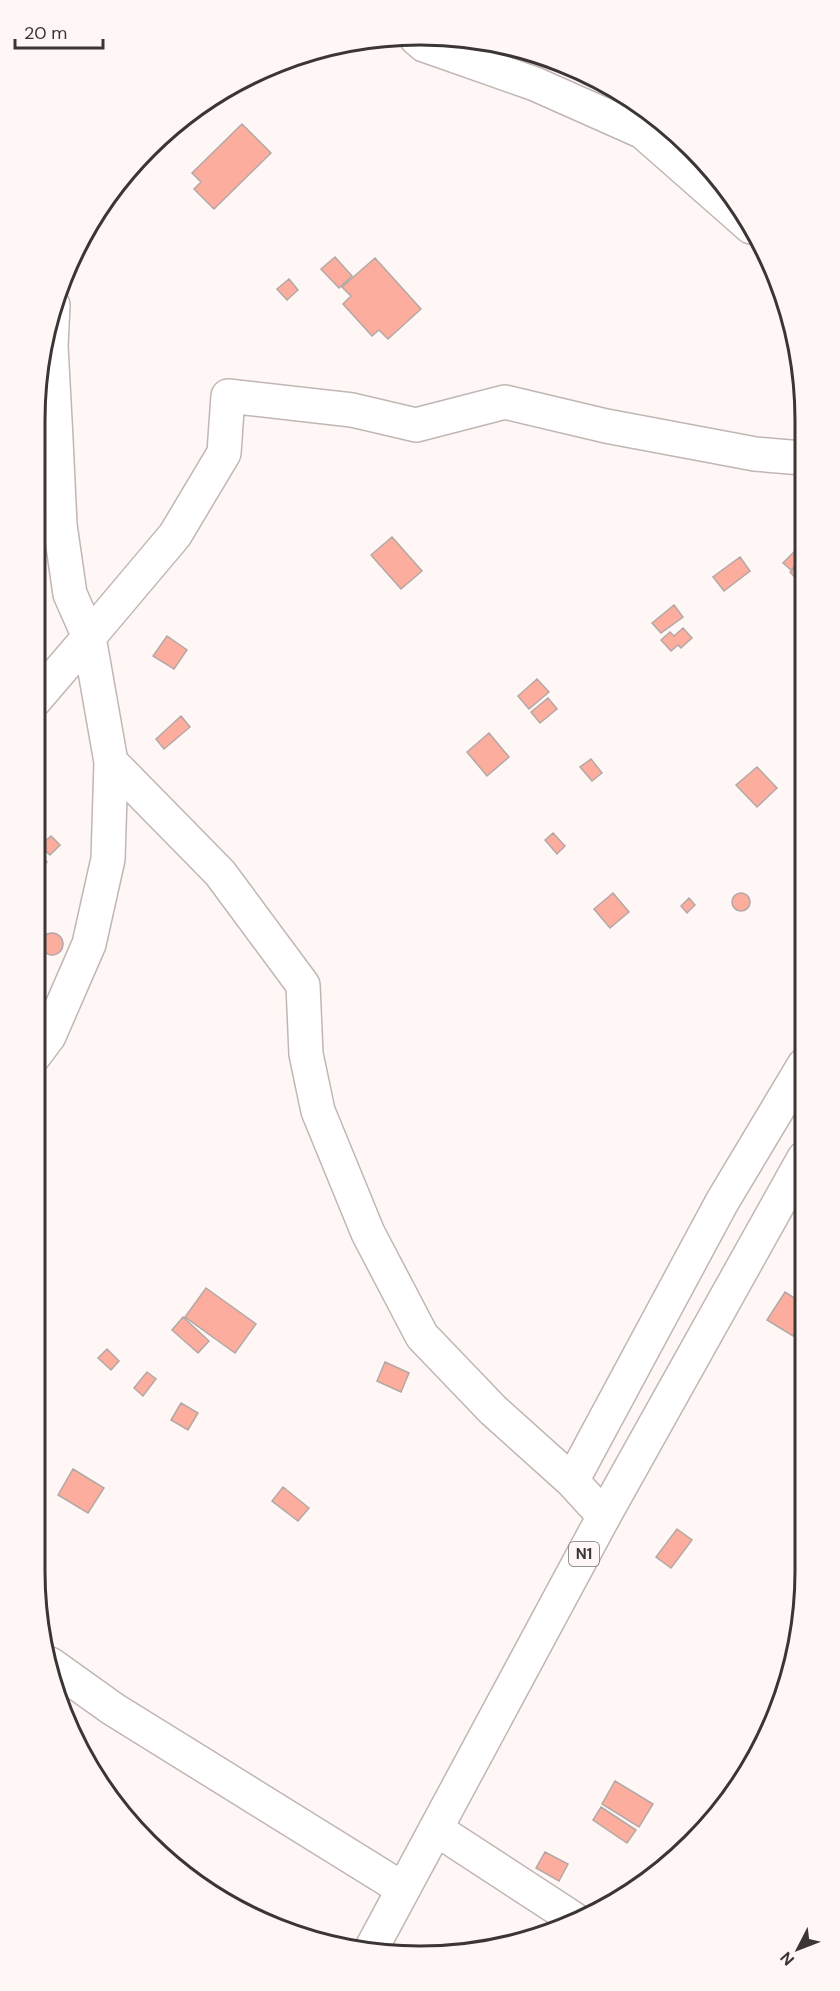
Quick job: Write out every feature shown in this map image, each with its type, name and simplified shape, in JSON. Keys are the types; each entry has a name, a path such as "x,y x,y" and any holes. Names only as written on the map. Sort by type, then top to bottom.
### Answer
{"street":[{"path":"425,45 536,84 643,132 729,208"},
{"path":"45,1041 89,944 108,859 111,762 89,637 70,594 60,525 51,351"},
{"path":"45,687 175,535 224,453 228,396 352,410 416,425 505,402 606,426 755,454 795,457"},
{"path":"45,424 56,439"},
{"path":"111,762 220,873 303,985 306,1053 318,1111 368,1233 422,1336 493,1410 572,1481 604,1516"},
{"path":"572,1481 722,1202 795,1080"},
{"name":"N1","path":"374,1943 604,1516 795,1174"},
{"path":"59,1671 113,1709 403,1889"},
{"path":"436,1829 568,1915"}],"building":[{"path":"242,124 271,153 214,209 194,189 201,182 192,173"},
{"path":"335,257 352,276 339,288 321,269"},
{"path":"375,258 421,309 388,339 379,330 372,336 343,304 351,296 342,287"},
{"path":"289,279 298,290 287,300 277,289"},
{"path":"392,537 422,571 401,589 371,555"},
{"path":"795,551 795,566 791,570 783,563"},
{"path":"740,557 750,571 724,591 713,577"},
{"path":"795,567 795,577 790,572"},
{"path":"674,605 683,617 661,633 652,623"},
{"path":"683,628 692,638 681,648 678,645 671,651 661,640 670,632 674,636"},
{"path":"167,636 187,650 174,669 153,656"},
{"path":"537,679 549,692 529,709 518,696"},
{"path":"548,698 557,709 540,723 531,712"},
{"path":"181,716 190,727 164,749 156,739"},
{"path":"489,733 509,757 487,776 467,752"},
{"path":"591,759 602,773 592,781 580,767"},
{"path":"757,767 777,788 757,807 736,785"},
{"path":"553,833 565,846 557,854 545,840"},
{"path":"51,836 60,845 50,855 45,850 45,841"},
{"path":"613,893 629,912 610,928 594,909"},
{"path":"737,893 745,893 750,898 748,909 737,911 732,906 732,898"},
{"path":"689,898 695,905 687,913 681,906"},
{"path":"48,933 56,933 63,940 63,948 56,955 45,953 45,935"},
{"path":"206,1288 256,1324 235,1353 185,1317"},
{"path":"785,1292 795,1298 795,1333 793,1336 767,1320"},
{"path":"183,1317 209,1341 198,1353 172,1330"},
{"path":"107,1349 119,1361 111,1370 98,1358"},
{"path":"385,1362 409,1373 401,1392 377,1381"},
{"path":"147,1372 156,1379 143,1396 134,1388"},
{"path":"181,1403 198,1413 188,1430 171,1420"},
{"path":"73,1469 104,1488 88,1513 58,1495"},
{"path":"283,1487 309,1508 298,1521 272,1501"},
{"path":"677,1529 692,1540 671,1568 656,1557"},
{"path":"615,1781 653,1804 639,1827 602,1804"},
{"path":"601,1807 636,1830 627,1843 593,1820"},
{"path":"545,1852 568,1864 559,1881 536,1868"}]}
